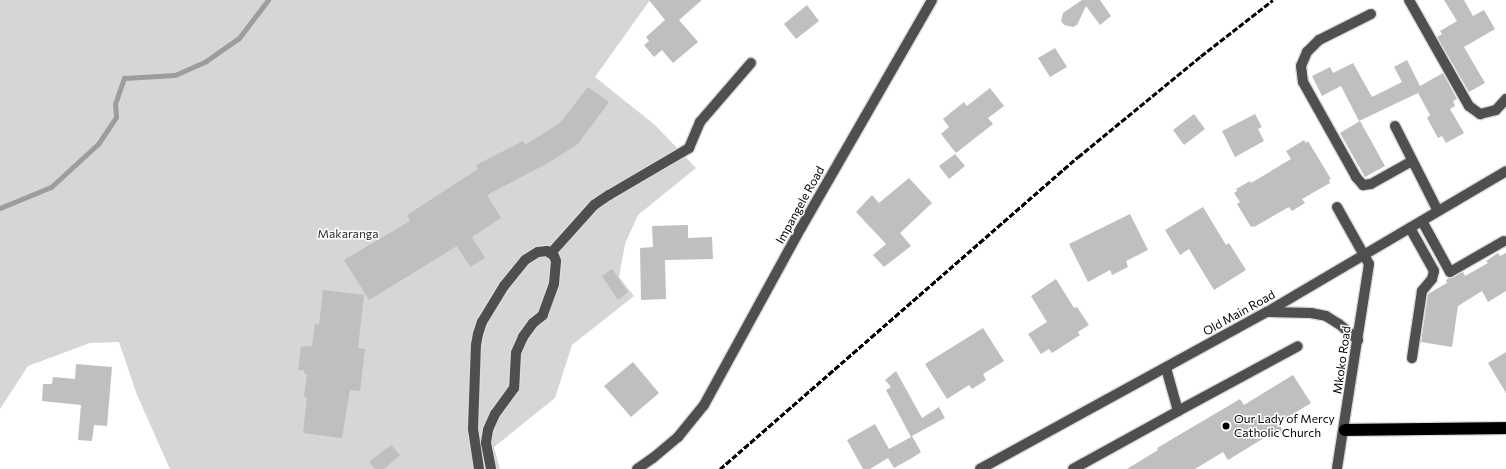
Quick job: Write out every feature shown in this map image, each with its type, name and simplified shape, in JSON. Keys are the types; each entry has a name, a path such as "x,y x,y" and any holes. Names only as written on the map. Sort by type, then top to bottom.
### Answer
{"highway":[{"path":"1345,430 1506,428"}],"street":[{"name":"Impangele Road","path":"637,469 653,458 691,423 716,385 801,228 932,0"},
{"path":"1409,0 1469,106 1480,114 1496,110 1506,99"},
{"path":"1371,14 1319,40 1308,52 1301,66 1303,82 1356,177 1363,185 1371,184 1412,161"},
{"path":"551,253 594,206 609,195 689,148 700,122 751,63"},
{"path":"1395,126 1438,211"},
{"name":"Old Main Road","path":"980,469 1267,312 1365,256 1506,171"},
{"path":"1337,207 1365,256"},
{"path":"1422,221 1450,272 1504,241"},
{"path":"1410,228 1434,271 1432,279 1422,291 1412,358"},
{"path":"479,469 473,429 476,345 482,322 504,286 525,260 538,252 544,251 551,253 556,261 554,284 543,315 533,322 523,337 516,353 514,388 495,414 488,430 486,443 491,469"},
{"name":"Mkoko Road","path":"1337,469 1345,430 1369,264 1365,256"},
{"path":"1267,312 1319,314 1339,324 1358,340"},
{"path":"1074,469 1298,346"},
{"path":"1166,368 1178,411"},
{"path":"475,444 486,443"}],"green space":[{"name":"Makaranga","path":"0,0 650,0 595,77 655,125 696,168 638,215 625,244 619,277 634,296 572,345 555,398 494,447 500,469 170,469 137,395 119,342 90,343 28,366 0,409"}],"building":[{"path":"649,0 702,0 679,20 698,42 673,63 662,50 654,57 644,45 649,41 646,37 665,20"},
{"path":"1082,0 1100,0 1111,16 1100,25 1086,6 1077,25 1073,27 1064,25 1061,21 1063,13"},
{"path":"1444,0 1464,0 1473,16 1484,10 1495,29 1464,47 1485,83 1469,92 1437,37 1442,34 1440,31 1457,21"},
{"path":"807,5 819,21 796,39 784,24"},
{"path":"1055,48 1067,67 1050,77 1038,58"},
{"path":"1407,60 1420,86 1443,73 1457,99 1453,101 1455,106 1450,109 1464,133 1446,143 1442,136 1438,138 1427,118 1430,115 1418,93 1359,121 1341,86 1322,96 1312,76 1330,67 1333,73 1353,63 1372,97 1402,82 1394,67"},
{"path":"588,87 609,102 578,144 548,163 487,195 501,218 472,237 485,258 470,267 457,246 369,300 344,260 410,221 407,215 478,169 476,165 523,141 525,145 560,123"},
{"path":"990,88 1004,106 988,118 993,124 956,153 941,134 949,127 943,119 964,102 967,106"},
{"path":"1194,114 1205,129 1184,145 1173,130"},
{"path":"1255,114 1262,127 1258,129 1264,141 1235,157 1222,131"},
{"path":"1360,121 1385,166 1365,177 1340,133"},
{"path":"1304,140 1306,143 1308,141 1331,179 1329,180 1330,183 1302,199 1305,203 1292,211 1289,207 1254,227 1251,227 1237,204 1240,202 1234,193 1237,191 1236,189 1250,181 1251,183 1291,159 1286,151"},
{"path":"955,154 965,166 949,179 939,166"},
{"path":"909,178 932,203 900,233 911,246 884,267 873,255 886,244 856,212 872,195 879,203"},
{"path":"1203,207 1226,245 1229,243 1246,270 1214,290 1189,249 1180,255 1165,230"},
{"path":"1130,214 1148,250 1126,261 1128,267 1112,275 1110,270 1088,282 1069,244"},
{"path":"688,225 688,238 712,237 713,259 665,260 666,299 641,300 640,248 653,247 652,226"},
{"path":"1498,253 1500,256 1506,253 1506,291 1488,302 1482,291 1458,306 1452,347 1421,342 1428,294 1447,283 1446,280 1449,278 1463,272 1465,276 1488,263 1486,261"},
{"path":"612,269 628,292 618,300 602,276"},
{"path":"1056,279 1074,308 1077,307 1089,325 1078,332 1080,335 1052,353 1049,349 1041,354 1028,334 1047,322 1031,296"},
{"path":"323,290 364,295 358,348 365,349 360,391 350,390 342,438 303,433 307,397 304,397 307,374 304,374 304,370 298,370 301,347 312,346 315,324 319,324"},
{"path":"983,328 1004,361 983,374 986,380 972,389 969,385 947,399 925,364"},
{"path":"1506,352 1506,393 1488,363"},
{"path":"633,362 659,393 631,417 604,386"},
{"path":"76,364 112,367 107,426 94,425 92,441 78,440 81,405 42,401 43,384 52,384 53,377 75,379"},
{"path":"896,371 922,418 939,407 945,418 912,436 921,452 912,458 894,468 888,458 870,469 863,469 847,440 875,424 889,449 911,437 886,390 891,387 885,380"},
{"path":"1293,375 1311,403 1278,423 1283,431 1271,438 1269,435 1228,460 1223,452 1195,469 1127,469 1158,450 1157,448 1240,399 1244,405"},
{"path":"391,445 400,455 384,469 375,469 369,462"}],"waterway":[{"path":"0,208 51,187 98,144 116,117 115,104 124,78 175,75 206,61 239,38 268,0"}],"railway":[{"path":"720,469 1078,157 1201,56 1273,0"}],"place":[{"name":"Our Lady of Mercy Catholic Church","path":"1226,426"}]}
